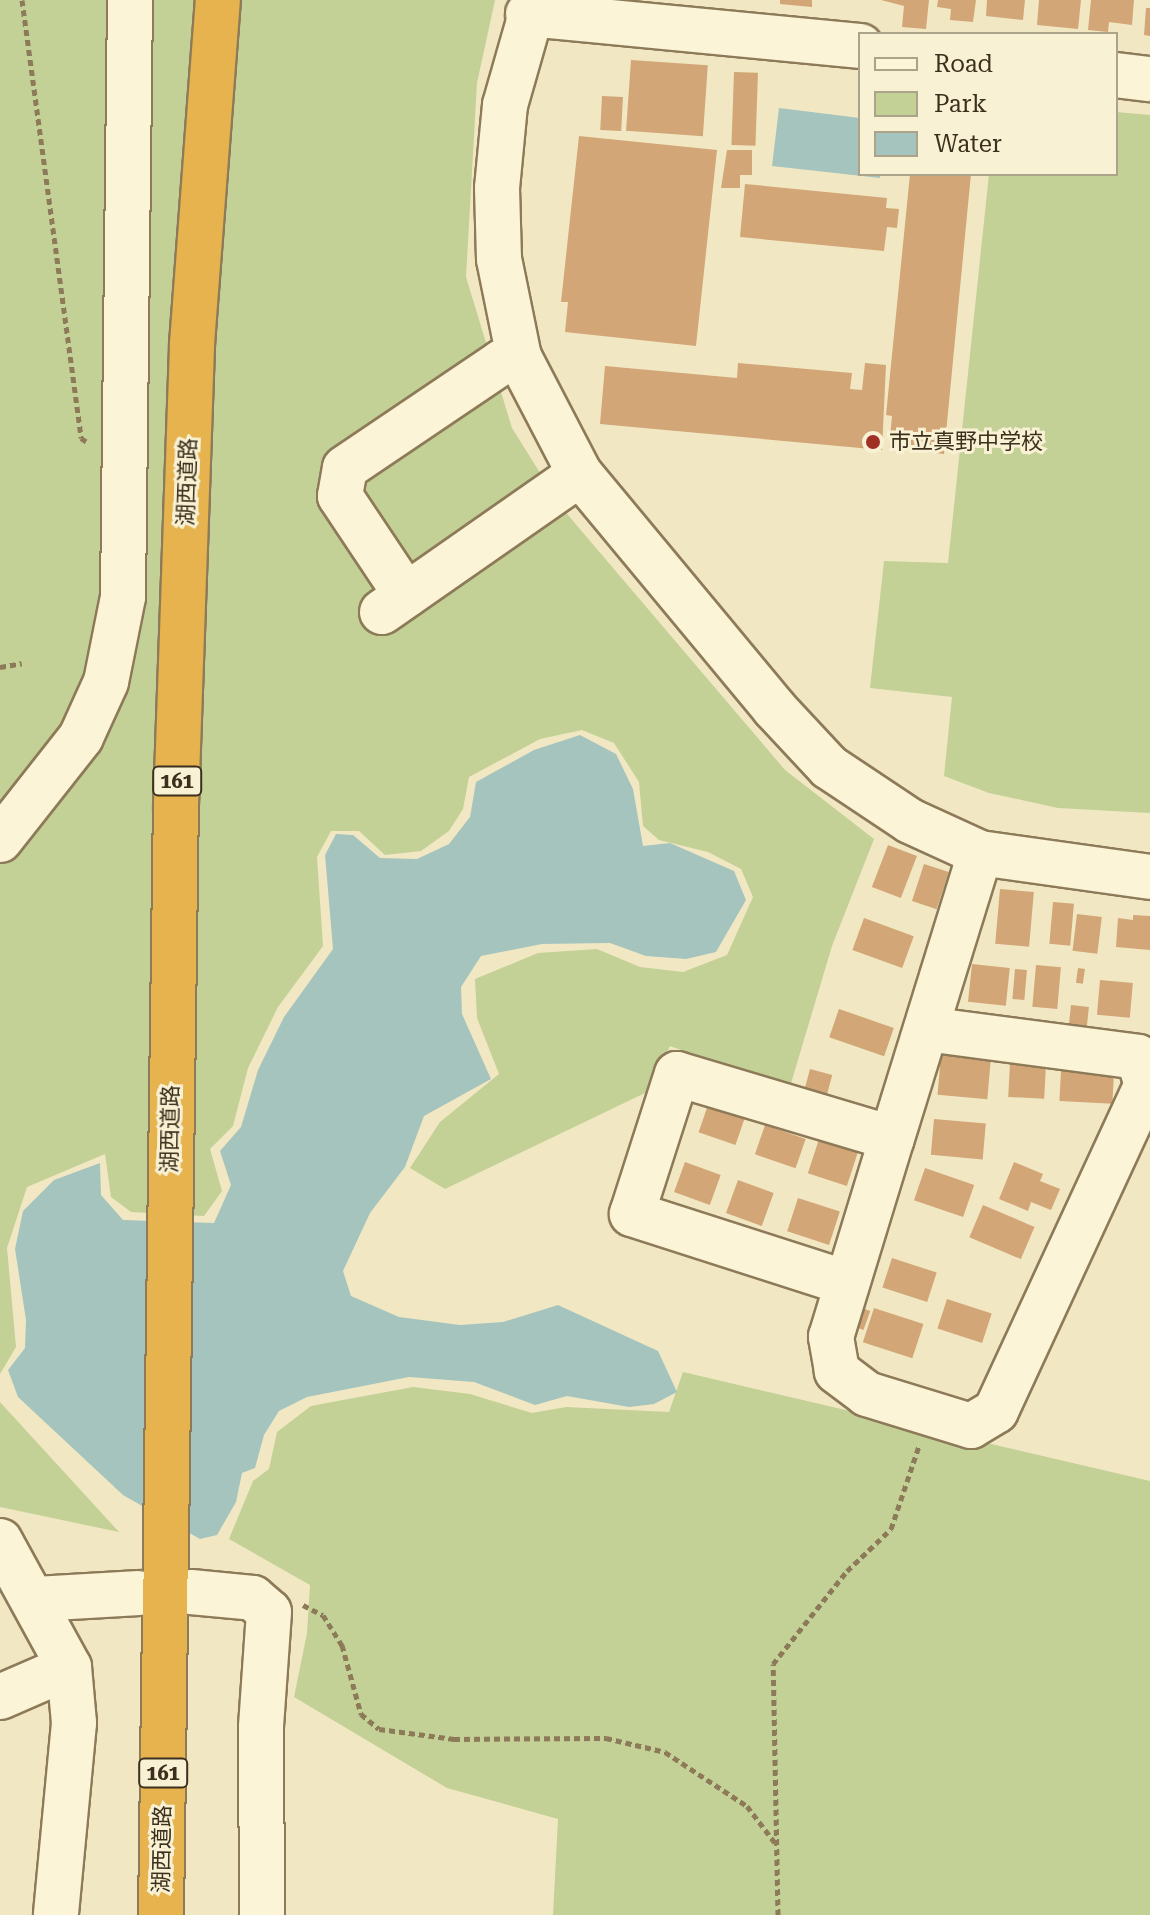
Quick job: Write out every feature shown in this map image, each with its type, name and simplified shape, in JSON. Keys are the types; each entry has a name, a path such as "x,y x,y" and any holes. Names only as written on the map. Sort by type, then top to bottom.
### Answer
{"highway":[{"name":"湖西道路","path":"161,1915 168,1219 176,805 192,344 192,0"},
{"name":"湖西道路","path":"192,344 218,0"},
{"path":"165,1631 190,1915"}],"street":[{"path":"0,840 81,737 106,682 123,597 127,471 130,0"},
{"path":"858,46 715,14 532,7 505,105 497,188 499,259 519,357 580,474 774,708 829,767 910,821 980,853 1150,877"},
{"path":"1118,75 1150,79"},
{"path":"519,357 502,362 345,468 340,496 394,603 580,474"},
{"path":"926,1029 1138,1057 1147,1084 996,1411 971,1426 929,1416 867,1394 837,1371 831,1337 980,853"},
{"path":"847,1283 632,1214 677,1074 892,1138"},
{"path":"0,1541 36,1599 69,1667 74,1723 56,1915"},
{"path":"36,1599 165,1590 253,1598 269,1612 261,1727 262,1915"},
{"path":"0,1697 69,1667"}],"path":[{"path":"22,0 81,438 127,471"},
{"path":"0,667 22,663"},
{"path":"778,1915 773,1664 847,1571 891,1529 929,1416"},
{"path":"253,1598 282,1594 323,1615 342,1645 361,1714 379,1729 454,1739 606,1738 665,1752 747,1806 776,1844"}],"green space":[{"path":"0,0 495,0 477,83 466,277 512,428 562,508 785,770 874,839 832,946 789,1090 670,1046 645,1093 445,1189 410,1168 440,1122 499,1074 477,1018 475,979 538,953 597,949 640,967 683,972 727,955 753,897 741,869 708,852 659,840 643,826 639,782 614,743 582,730 540,739 469,777 463,809 449,831 421,851 385,855 359,831 331,831 317,857 323,946 278,1007 248,1068 233,1126 210,1149 222,1191 204,1216 131,1212 111,1197 105,1154 27,1187 7,1248 16,1347 0,1374"},
{"path":"1118,112 1150,115 1150,813 1058,808 989,793 944,776 952,697 870,688 884,561 948,563 989,176 1118,176"},
{"path":"683,1372 1150,1481 1150,1915 553,1915 558,1819 447,1788 294,1697 307,1633 310,1585 229,1539 253,1481 269,1469 277,1432 311,1406 413,1387 470,1394 532,1413 566,1407 669,1412"},
{"path":"0,1402 119,1532 0,1507"}],"water":[{"path":"779,108 858,118 858,176 772,166"},
{"path":"580,735 616,754 633,789 643,846 670,843 734,871 746,900 716,952 686,959 646,956 610,943 542,944 481,956 461,987 462,1014 491,1079 424,1116 405,1167 370,1213 343,1271 351,1296 399,1317 460,1325 503,1322 558,1305 658,1351 677,1392 654,1404 629,1407 567,1396 535,1405 474,1382 409,1377 307,1397 279,1411 264,1435 255,1468 242,1473 236,1502 217,1535 200,1539 123,1495 18,1397 8,1370 25,1348 26,1320 15,1249 23,1211 54,1180 100,1163 101,1195 123,1220 214,1223 231,1185 220,1151 241,1127 258,1070 284,1017 333,949 325,855 336,834 353,835 380,858 417,859 449,844 470,817 476,782 534,750"}],"building":[{"path":"780,0 812,0 812,7 780,4"},
{"path":"881,0 929,0 926,29 902,27 904,6"},
{"path":"938,0 976,0 973,22 950,20 951,9 937,7"},
{"path":"987,0 1025,0 1023,20 986,16"},
{"path":"1039,0 1081,0 1078,29 1037,25"},
{"path":"1091,0 1134,0 1132,25 1109,22 1108,32 1088,30"},
{"path":"1146,8 1150,8 1150,36 1144,35"},
{"path":"631,60 708,65 703,136 626,131"},
{"path":"734,72 758,73 755,146 731,145"},
{"path":"602,96 623,97 621,131 600,130"},
{"path":"579,136 717,150 696,346 565,332 568,302 561,302"},
{"path":"727,150 752,150 752,175 740,175 740,188 721,188"},
{"path":"910,176 971,176 944,454 889,448 892,416 886,415"},
{"path":"745,184 887,198 886,208 899,209 897,228 887,227 884,251 740,237"},
{"path":"738,363 852,373 850,389 862,390 865,363 886,365 882,450 600,424 605,366 737,378"},
{"path":"888,845 917,856 901,898 872,887"},
{"path":"924,864 949,872 937,909 912,901"},
{"path":"1000,889 1034,892 1029,947 995,944"},
{"path":"1053,902 1074,904 1070,946 1049,944"},
{"path":"1077,914 1102,917 1097,954 1072,951"},
{"path":"1133,915 1150,916 1150,950 1116,947 1118,918 1133,920"},
{"path":"864,918 914,936 902,968 852,950"},
{"path":"972,964 1010,968 1006,1006 968,1002"},
{"path":"1036,965 1061,967 1057,1009 1032,1007"},
{"path":"1078,968 1085,969 1083,984 1076,983"},
{"path":"1015,969 1027,970 1024,1000 1012,999"},
{"path":"1100,980 1133,983 1130,1018 1097,1015"},
{"path":"1071,1005 1089,1007 1087,1027 1069,1025"},
{"path":"839,1009 894,1028 884,1056 829,1037"},
{"path":"941,1055 991,1059 987,1099 938,1095"},
{"path":"1010,1063 1046,1065 1044,1099 1008,1097"},
{"path":"810,1069 832,1075 825,1100 803,1094"},
{"path":"1061,1071 1114,1074 1112,1104 1059,1101"},
{"path":"709,1102 746,1115 735,1145 699,1132"},
{"path":"934,1119 986,1124 983,1159 931,1155"},
{"path":"765,1125 806,1139 796,1168 755,1154"},
{"path":"819,1139 858,1152 847,1186 808,1173"},
{"path":"685,1162 721,1175 710,1205 674,1192"},
{"path":"1014,1162 1043,1174 1040,1181 1060,1189 1051,1210 1031,1202 1028,1211 999,1199"},
{"path":"925,1168 974,1185 963,1217 914,1200"},
{"path":"738,1180 774,1193 762,1226 726,1213"},
{"path":"798,1198 840,1212 829,1245 787,1231"},
{"path":"983,1205 1035,1227 1021,1259 969,1237"},
{"path":"892,1258 937,1273 927,1302 882,1287"},
{"path":"947,1299 992,1314 982,1343 937,1328"},
{"path":"859,1307 870,1311 863,1330 852,1326"},
{"path":"874,1308 923,1324 912,1358 863,1342"}],"place":[{"name":"市立真野中学校","path":"873,442"}]}
